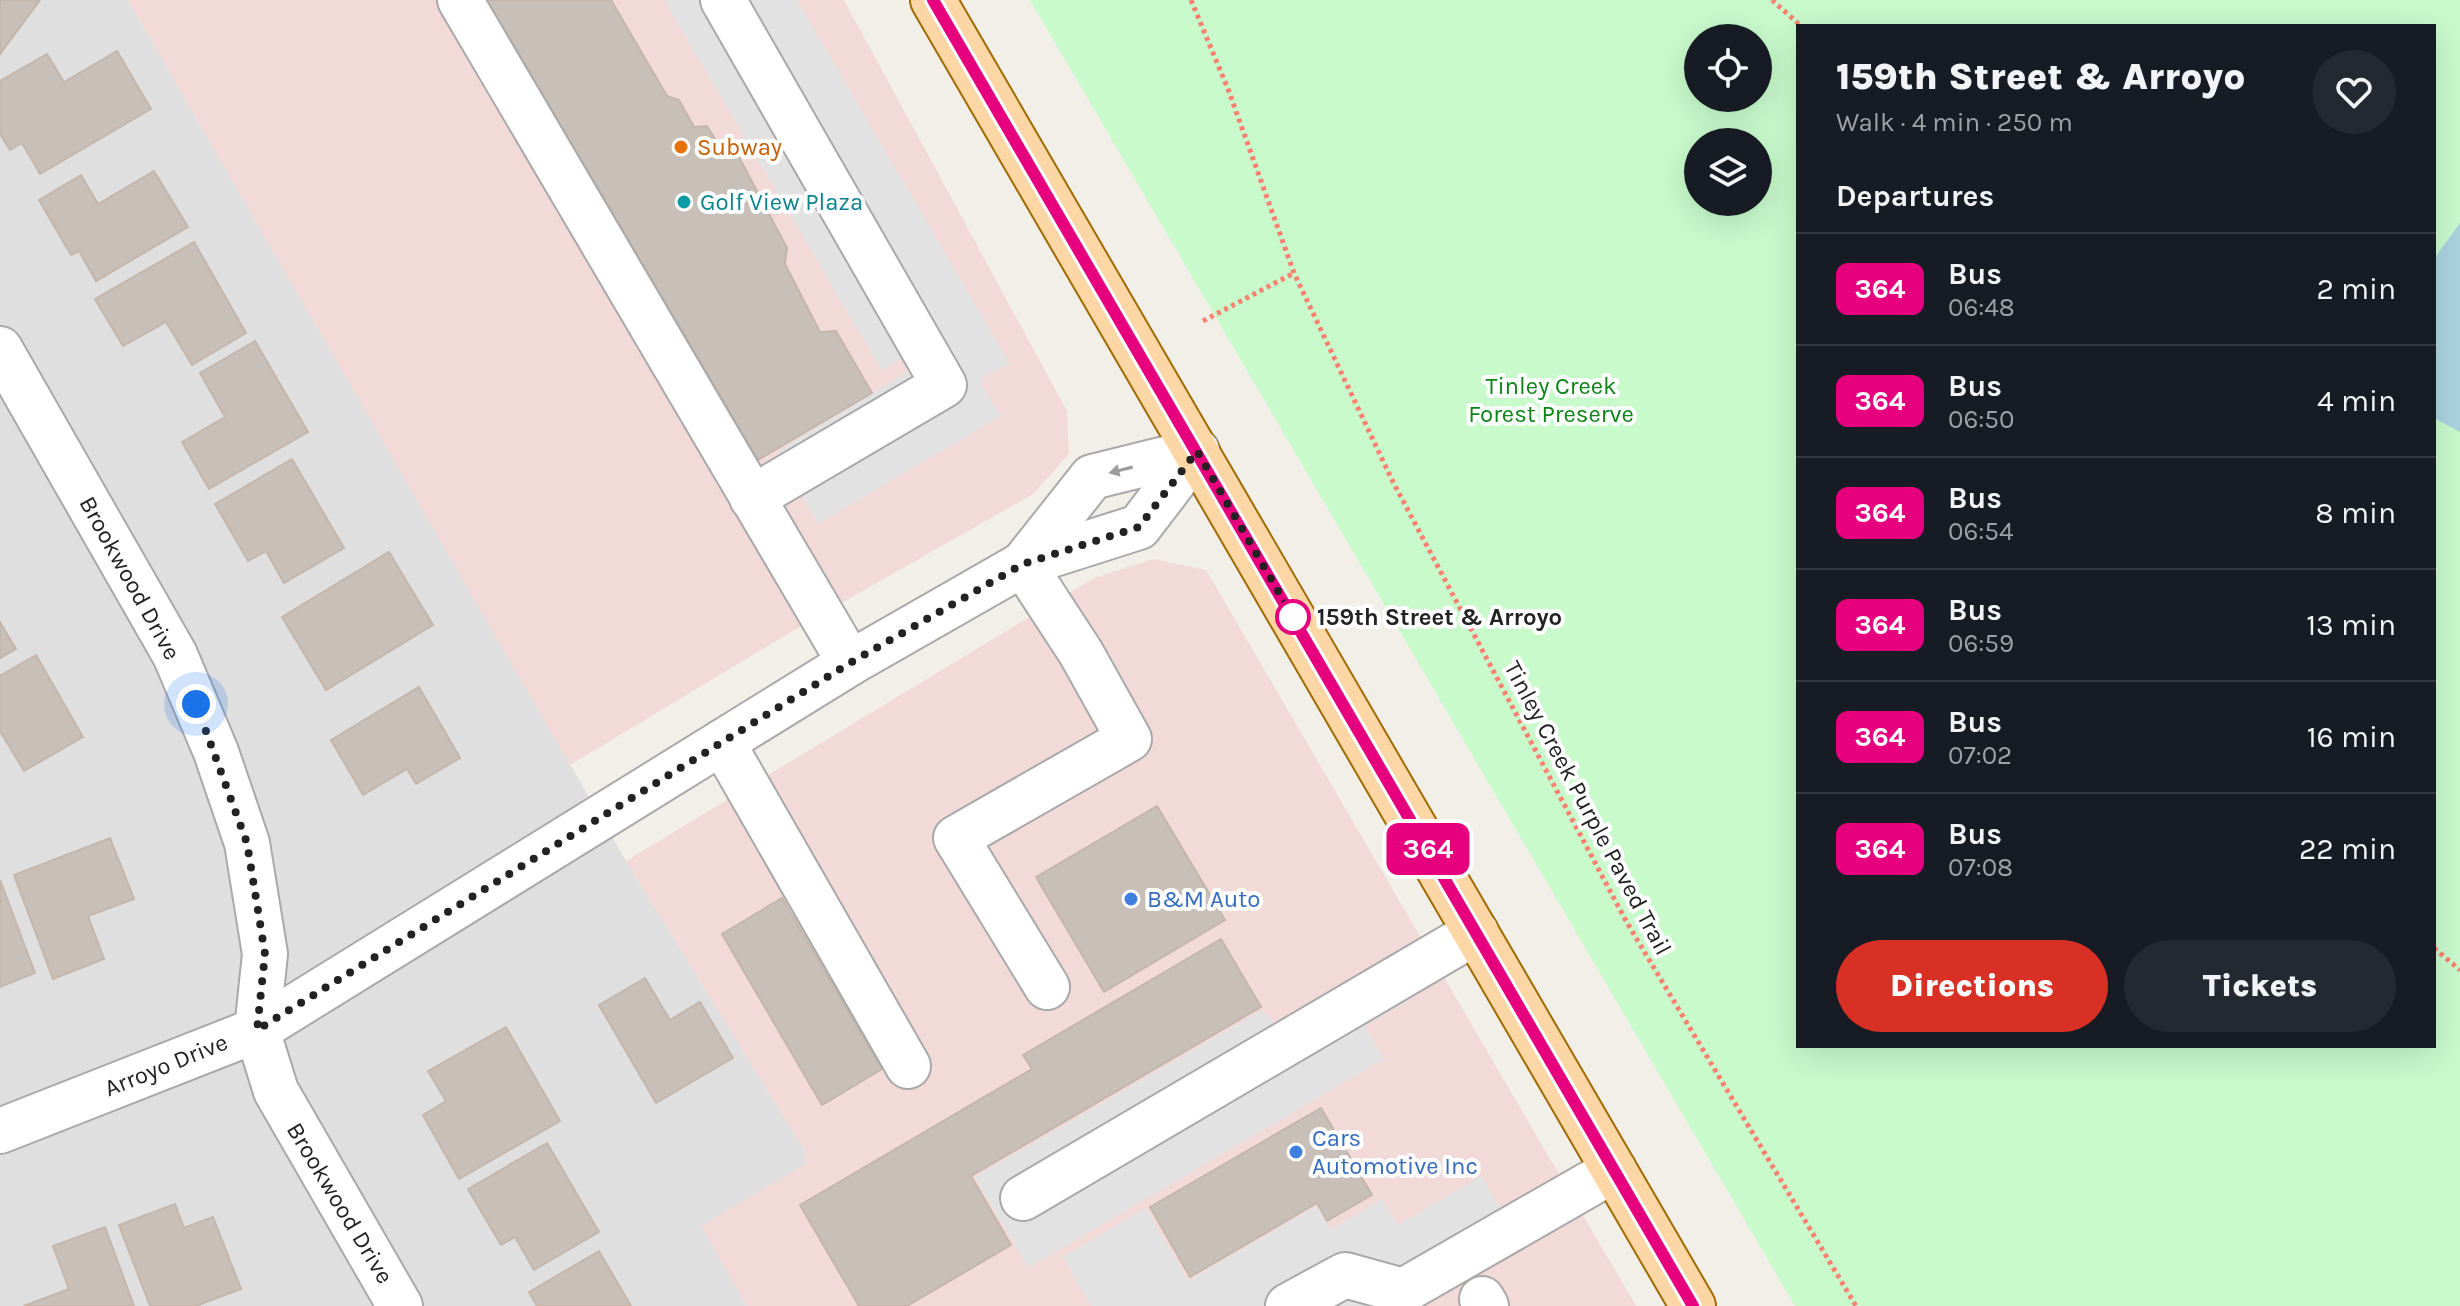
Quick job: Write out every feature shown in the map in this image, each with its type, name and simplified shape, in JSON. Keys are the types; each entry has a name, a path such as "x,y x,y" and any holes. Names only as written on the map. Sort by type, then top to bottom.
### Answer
{"main road":[{"path":"933,0 1693,1306"}],"street":[{"path":"460,0 850,663"},
{"path":"723,0 944,385 752,498"},
{"name":"Brookwood Drive","path":"0,349 175,655 216,752 247,843 265,954 257,1030 279,1099 400,1306"},
{"name":"Arroyo Drive","path":"1023,564 1092,477 1197,451"},
{"name":"Arroyo Drive","path":"0,1131 257,1030 850,663 1023,564 1139,527 1197,451"},
{"path":"1023,564 1081,653 1129,739 956,838 1047,987"},
{"path":"722,742 908,1066"},
{"path":"1023,1198 1476,932"},
{"path":"1288,1306 1345,1275 1403,1291 1614,1170"}],"path":[{"name":"Tinley Creek Purple Paved Trail","path":"1191,0 1228,89 1294,273 1393,482 1626,921 1856,1306"},
{"path":"1772,0 1799,24"},
{"path":"1203,321 1294,273"},
{"path":"2436,950 2460,970"}],"shaded area":[{"path":"0,0 128,0 626,861 805,1151 806,1164 702,1226 747,1306 0,1306"},
{"path":"128,0 844,0 1067,411 1069,454 1033,494 801,626 570,765"},
{"path":"664,0 797,0 1010,364 984,376 981,383 1001,416 818,524 777,452 915,367 908,354 882,371"},
{"path":"1153,559 1206,570 1636,1306 747,1306 701,1226 806,1164 805,1151 626,861 1094,578"},
{"path":"1386,960 1410,1000 1365,1026 1384,1059 1028,1268 975,1177 1262,1010 1277,1025"},
{"path":"1481,1176 1521,1246 1419,1306 1091,1306 1063,1257 1146,1208 1188,1281 1317,1206 1331,1230 1382,1199 1398,1225"}],"green space":[{"name":"Tinley Creek Forest Preserve","path":"1030,0 2460,0 2460,1306 1795,1306"}],"water":[{"path":"2460,223 2460,432 2436,419 2436,256"}],"building":[{"path":"0,0 40,0 0,54"},
{"name":"Golf View Plaza","path":"487,0 611,0 667,96 679,100 694,127 707,126 726,156 738,155 787,248 785,264 820,332 836,331 872,393 758,460"},
{"path":"117,51 151,109 40,174 22,143 10,150 0,134 0,81 47,54 64,82"},
{"path":"154,171 188,227 96,281 79,251 71,255 39,200 81,175 98,204"},
{"path":"194,242 246,333 192,365 166,322 123,346 95,299"},
{"path":"255,341 308,432 209,489 182,442 225,417 200,373"},
{"path":"292,459 344,548 284,583 266,551 248,561 215,504"},
{"path":"389,552 433,625 326,690 282,617"},
{"path":"0,622 16,649 0,658"},
{"path":"36,655 83,737 24,771 0,731 0,676"},
{"path":"419,687 460,758 416,784 407,769 363,795 331,740"},
{"name":"B&M Auto","path":"1157,806 1225,920 1104,992 1036,877"},
{"path":"110,838 134,899 88,916 104,959 53,979 14,875"},
{"path":"0,880 35,973 0,987"},
{"path":"782,898 882,1069 822,1105 722,934"},
{"path":"1221,939 1261,1007 971,1176 1011,1245 907,1306 859,1306 800,1205 1032,1069 1023,1055"},
{"path":"645,978 670,1020 700,1002 733,1058 656,1103 599,1005"},
{"path":"506,1027 560,1121 459,1179 423,1115 446,1101 428,1071"},
{"name":"Cars Automotive Inc","path":"1321,1108 1372,1195 1327,1221 1317,1203 1190,1277 1150,1207"},
{"path":"547,1143 599,1232 534,1270 515,1237 501,1245 468,1189"},
{"path":"175,1204 184,1228 213,1217 241,1289 196,1306 150,1306 119,1225"},
{"path":"105,1227 134,1306 24,1306 69,1289 53,1246"},
{"path":"599,1251 631,1306 537,1306 529,1292"}],"bus line":[{"name":"364","path":"933,0 1693,1306"}],"place":[{"name":"Subway","path":"681,147"},
{"name":"Golf View Plaza","path":"684,202"},
{"name":"159th Street & Arroyo","path":"1293,617"},
{"name":"B&M Auto","path":"1131,899"},
{"name":"Cars Automotive Inc","path":"1296,1152"}],"route":[{"path":"196,704 247,843 265,954 257,1030 850,663 1023,564 1139,527 1197,451 1293,617"}]}
